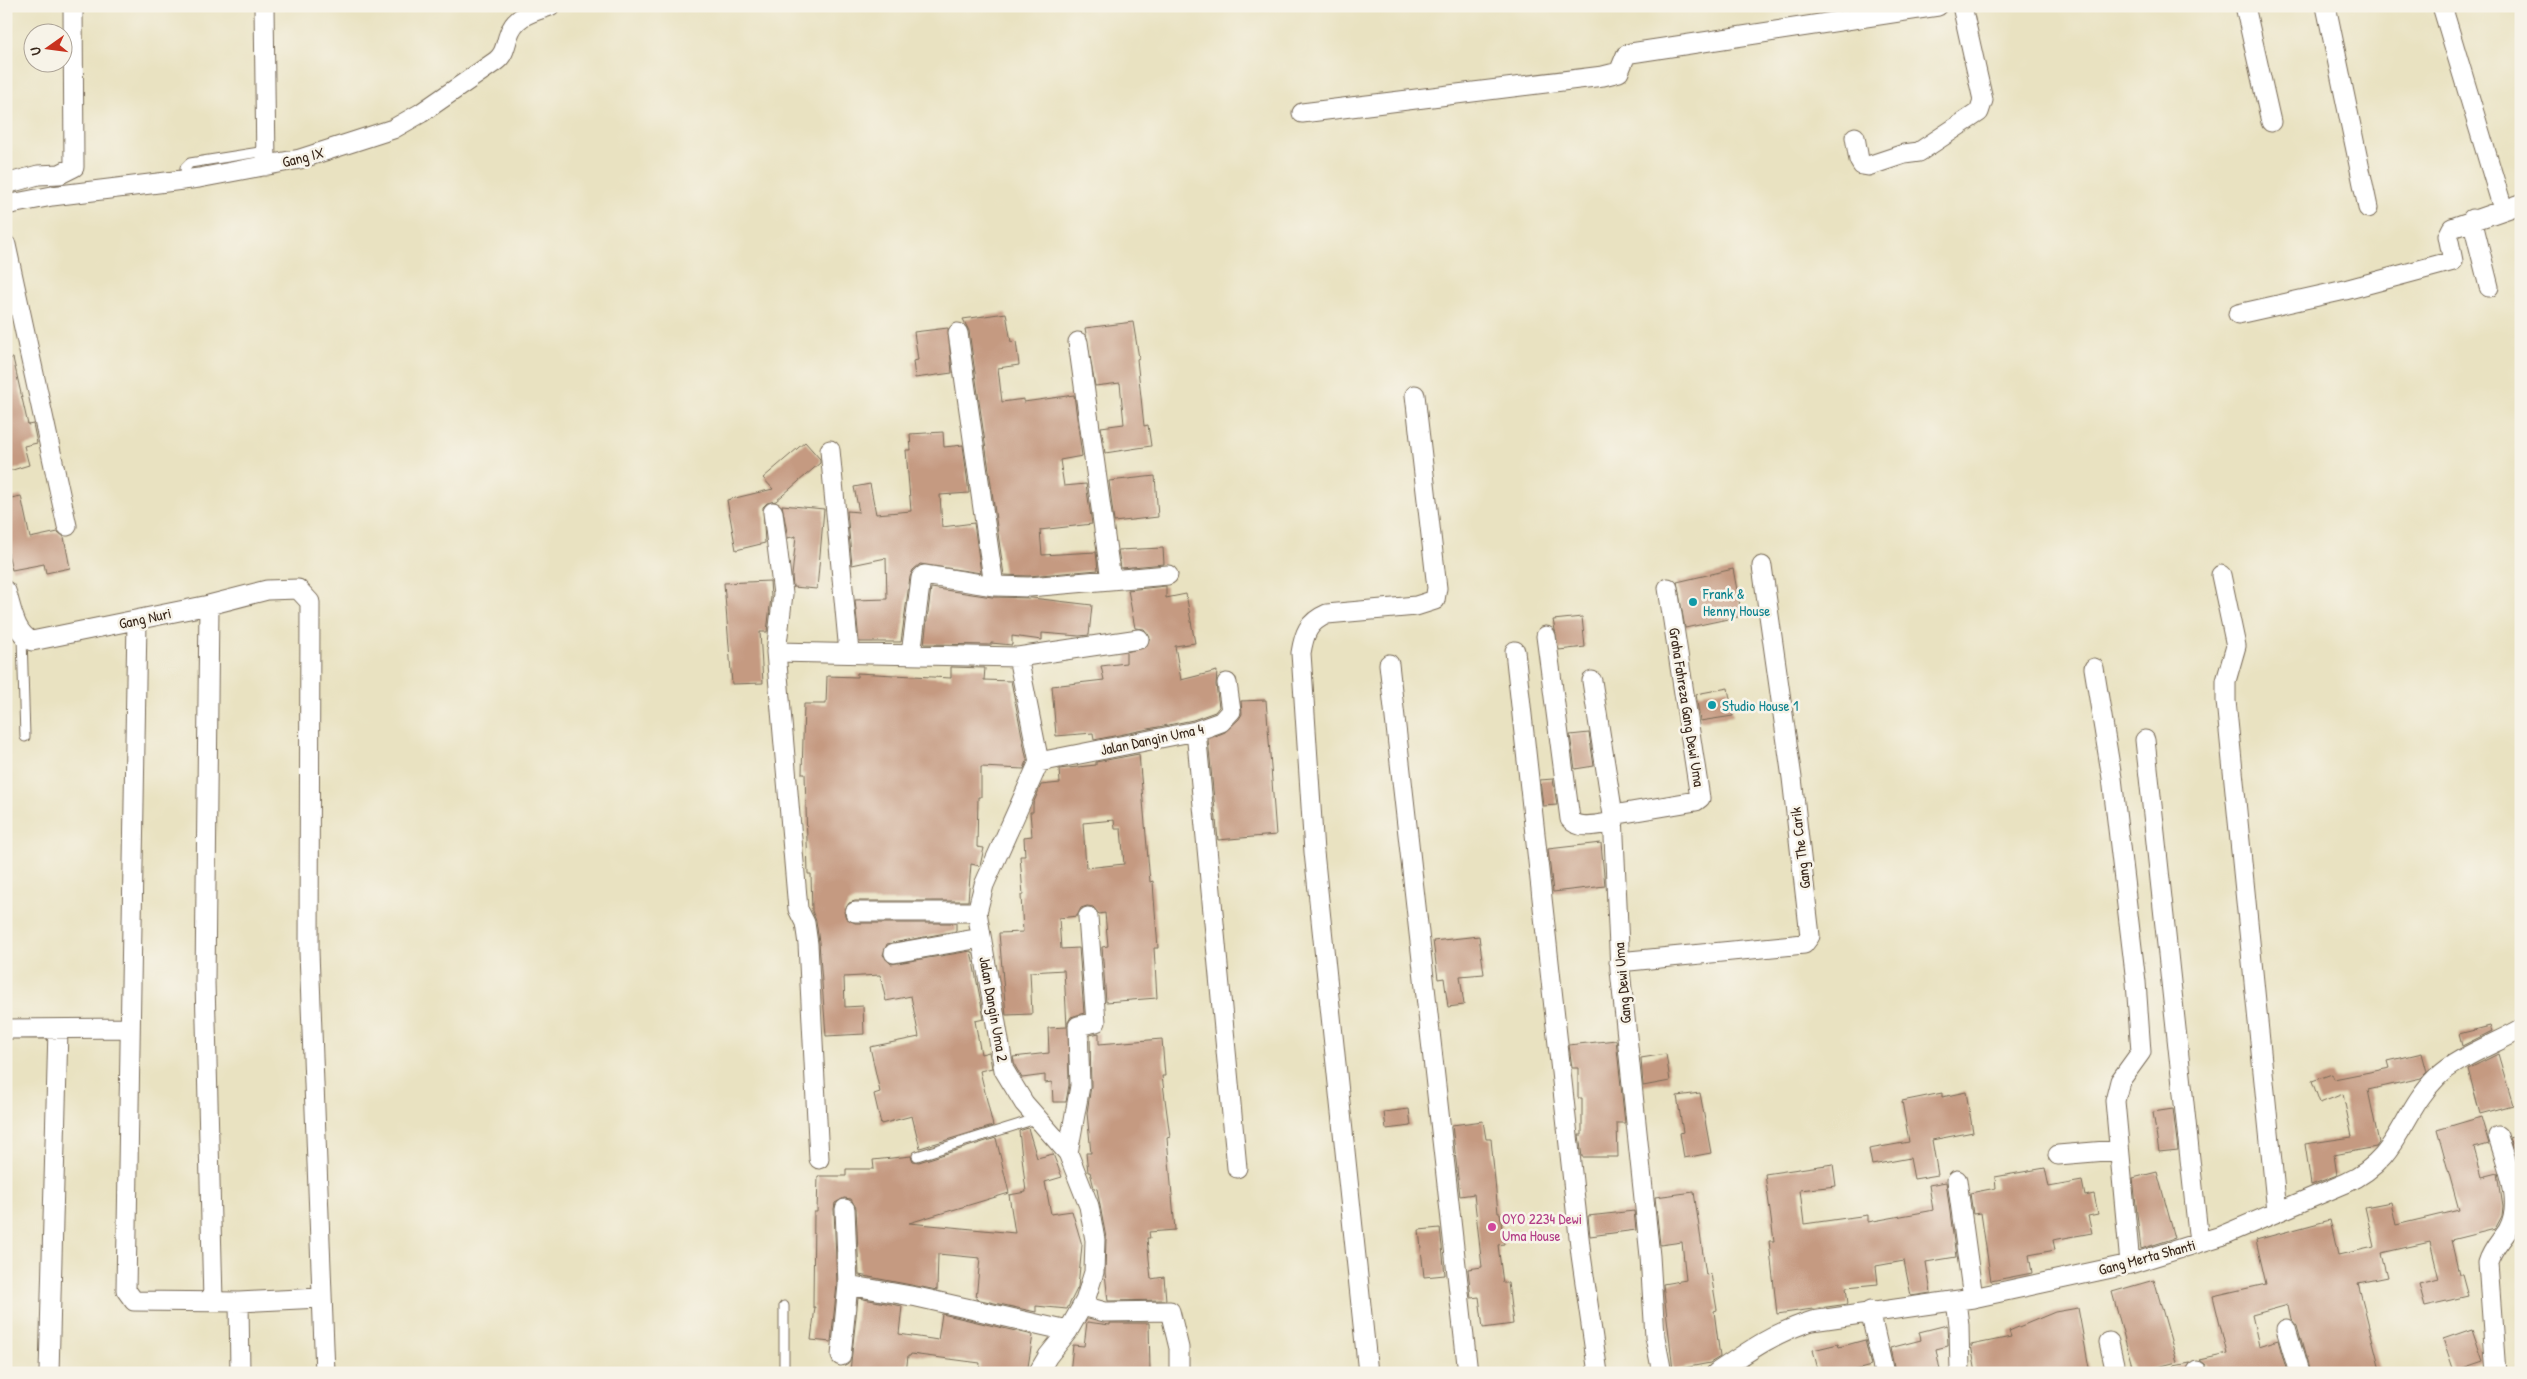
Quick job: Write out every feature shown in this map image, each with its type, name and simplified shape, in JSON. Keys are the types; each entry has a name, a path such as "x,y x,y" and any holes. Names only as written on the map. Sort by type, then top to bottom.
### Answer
{"street":[{"path":"6,184 38,175 60,174 74,168 73,6"},
{"path":"264,6 266,159"},
{"name":"Gang IX","path":"6,205 52,196 188,180 266,159 300,160 393,129 500,57 512,28 522,16 550,6"},
{"path":"1302,113 1603,76 1619,72 1626,55 1631,53 1938,6"},
{"path":"1855,136 1859,160 1862,165 1868,166 1904,154 1919,152 1979,112 1983,100 1962,6"},
{"path":"2244,6 2270,122"},
{"path":"2326,6 2368,208"},
{"path":"2238,314 2345,290 2453,260 2448,236 2452,228 2472,219 2512,206 2442,6"},
{"path":"2472,219 2489,287"},
{"path":"6,245 67,526"},
{"path":"958,333 994,586"},
{"path":"1078,342 1111,580"},
{"path":"1368,1373 1314,852 1302,653 1304,634 1314,620 1327,614 1416,606 1435,600 1437,588 1415,395"},
{"path":"830,450 848,652"},
{"path":"773,512 784,594 776,652 798,909 805,924 808,944 818,1160"},
{"name":"Gang The Carik","path":"1619,962 1804,944 1810,936 1792,778 1762,566"},
{"path":"911,654 921,578 924,575 994,586 1029,587 1168,575"},
{"path":"2221,575 2236,646 2226,681 2226,701 2277,1212"},
{"name":"Gang Nuri","path":"22,637 32,641 209,605 266,590 298,588 310,602 309,952 320,1298"},
{"name":"Graha Fahreza Gang Dewi Uma","path":"1614,819 1696,801 1700,798 1668,588"},
{"path":"6,592 22,637"},
{"path":"209,605 205,982 213,1302"},
{"path":"137,620 126,1290 134,1301 239,1302 320,1298 325,1373"},
{"path":"1546,636 1570,819 1574,825 1580,826 1614,819 1592,681"},
{"path":"776,652 1018,657 1139,639"},
{"path":"1516,651 1578,1227 1598,1373"},
{"path":"1018,657 1039,762"},
{"path":"1389,664 1468,1373"},
{"path":"2094,668 2112,778 2136,982 2141,1052 2120,1081 2115,1101 2118,1150 2130,1264"},
{"name":"Jalan Dangin Uma 4","path":"1039,762 1196,731 1222,722 1230,715 1232,706 1227,684"},
{"path":"1196,731 1237,1168"},
{"path":"2145,740 2199,1243"},
{"name":"Jalan Dangin Uma 2","path":"1038,1373 1048,1356 1068,1331 1085,1301 1094,1272 1095,1240 1089,1206 1068,1153 1024,1102 1004,1070 977,912 984,885 1039,762"},
{"name":"Gang Dewi Uma","path":"1614,819 1619,962 1647,1219 1655,1337 1662,1373"},
{"path":"855,912 977,912"},
{"path":"1068,1153 1080,1086 1078,1026 1096,1022 1088,918"},
{"path":"894,953 981,938"},
{"path":"49,1373 58,1028"},
{"path":"6,1029 130,1028"},
{"name":"Gang Merta Shanti","path":"1716,1373 1768,1338 1812,1321 1962,1302 2130,1264 2199,1243 2277,1212 2360,1176 2383,1158 2399,1136 2418,1102 2438,1076 2460,1061 2521,1028"},
{"path":"2496,1373 2488,1263 2491,1254 2507,1230 2514,1205 2512,1186 2498,1136"},
{"path":"2058,1155 2118,1150"},
{"path":"1957,1180 1962,1302 1959,1325 1960,1373"},
{"path":"841,1356 848,1284 845,1209"},
{"path":"848,1284 917,1297 1068,1331"},
{"path":"1085,1301 1090,1308 1105,1312 1170,1311 1179,1348 1179,1373"},
{"path":"239,1302 240,1373"},
{"path":"1871,1314 1884,1373"},
{"path":"2286,1329 2299,1373"},
{"path":"2109,1342 2116,1373"}],"lane":[{"path":"22,637 25,738"},
{"path":"917,1156 1039,1118"},
{"path":"784,1306 784,1373"}],"building":[{"path":"1006,313 1011,342 1016,341 1019,365 998,368 1002,402 1024,399 1024,402 1074,395 1082,456 1060,460 1064,486 1086,484 1092,524 1040,530 1042,555 1096,552 1098,570 1029,576 1004,575 969,331 963,319"},
{"path":"1133,322 1139,358 1137,359 1144,426 1148,425 1151,446 1105,453 1101,427 1124,424 1120,383 1095,386 1085,328"},
{"path":"948,328 952,373 915,378 913,361 918,360 914,332"},
{"path":"13,358 28,425 33,424 37,443 24,446 29,465 6,472 6,359"},
{"path":"943,432 944,447 963,445 969,493 940,495 942,527 974,523 981,573 920,564 913,570 910,577 901,642 859,642 855,600 887,599 886,558 852,565 847,511 859,512 854,487 870,484 876,514 911,511 906,450 911,450 910,434"},
{"path":"805,442 820,459 820,463 776,501 767,503 763,507 765,543 736,550 727,500 773,489 763,478"},
{"path":"1155,476 1158,517 1114,522 1109,481"},
{"path":"21,496 30,538 58,532 64,537 70,568 46,573 44,564 12,570 8,553 6,554 6,499"},
{"path":"782,505 824,509 817,589 793,587 792,576 796,536 788,538"},
{"path":"1163,548 1164,564 1121,568 1118,550"},
{"path":"1733,569 1742,616 1685,628 1677,582"},
{"path":"770,581 771,597 767,632 760,632 763,683 732,684 724,583"},
{"path":"1166,586 1166,598 1186,594 1195,643 1175,646 1181,680 1217,671 1216,685 1219,707 1215,712 1193,720 1094,740 1093,733 1056,736 1052,686 1104,680 1101,666 1126,663 1126,652 1146,647 1150,637 1144,629 1135,628 1128,590"},
{"path":"931,588 992,597 1032,598 1092,605 1089,635 1042,633 1042,640 1012,636 1012,645 991,643 991,645 924,644"},
{"path":"1582,617 1585,647 1559,650 1553,620"},
{"path":"951,667 985,668 984,680 1011,681 1027,761 1024,769 981,767 977,847 984,848 980,866 971,864 968,901 855,901 849,903 844,912 846,918 855,923 956,923 956,931 887,944 883,955 891,964 971,951 984,1019 975,1021 981,1054 989,1052 992,1068 980,1071 993,1126 920,1148 912,1116 881,1124 874,1094 880,1092 870,1047 919,1037 911,996 886,1001 880,975 844,977 845,1007 863,1006 864,1034 826,1036 819,942 816,921 812,911 811,874 808,874 805,774 802,774 804,704 826,704 827,676 857,677 857,673 951,678"},
{"name":"Studio House 1","path":"1728,688 1733,716 1700,721 1696,694"},
{"path":"1266,700 1276,835 1218,840 1208,739 1225,732 1239,719 1242,714 1241,701"},
{"path":"1589,733 1594,766 1575,769 1570,735"},
{"path":"1139,754 1150,882 1153,881 1158,948 1154,948 1157,998 1106,1002 1102,947 1108,946 1105,913 1099,914 1093,907 1087,906 1081,908 1077,916 1059,918 1061,949 1079,948 1084,1013 1071,1017 1068,1022 1069,1085 1066,1102 1053,1102 1052,1082 1045,1083 1045,1075 1022,1078 1015,1066 1013,1057 1049,1053 1048,1028 1067,1027 1064,970 1030,972 1032,1014 1006,1015 999,933 1023,932 1020,856 1025,856 1024,837 1032,836 1030,812 1033,812 1033,804 1041,785 1060,783 1059,769 1096,765 1096,762","holes":["1114,820 1115,829 1121,829 1124,864 1086,868 1083,823"]},
{"path":"1553,779 1557,805 1543,806 1540,780"},
{"path":"1601,843 1605,886 1553,892 1548,849"},
{"path":"1479,936 1484,974 1460,976 1464,1005 1448,1007 1444,978 1438,979 1433,941"},
{"path":"2490,1026 2492,1031 2462,1046 2459,1034"},
{"path":"1099,1033 1099,1044 1162,1039 1165,1076 1162,1076 1170,1137 1167,1138 1175,1230 1149,1232 1150,1238 1147,1238 1151,1279 1164,1277 1166,1300 1108,1301 1105,1273 1106,1238 1097,1189 1094,1188 1090,1172 1088,1172 1086,1153 1091,1153 1087,1113 1091,1086 1090,1035"},
{"path":"1616,1040 1625,1123 1617,1123 1618,1157 1582,1157 1579,1135 1582,1135 1582,1098 1578,1098 1578,1068 1572,1068 1569,1045"},
{"path":"2422,1053 2427,1072 2421,1078 2368,1090 2379,1143 2376,1147 2334,1155 2337,1175 2311,1185 2305,1144 2352,1137 2343,1094 2320,1103 2312,1081 2332,1074 2334,1079 2390,1068 2388,1061"},
{"path":"1666,1054 1670,1081 1643,1086 1641,1058"},
{"path":"2498,1054 2513,1105 2480,1114 2468,1069"},
{"path":"1966,1092 1973,1132 1932,1140 1938,1175 1914,1179 1910,1158 1872,1165 1869,1149 1909,1142 1902,1101 1942,1093 1942,1097"},
{"path":"1700,1093 1711,1153 1684,1158 1680,1133 1683,1132 1677,1096"},
{"path":"1409,1109 1411,1126 1386,1129 1384,1112"},
{"path":"2173,1109 2178,1150 2159,1152 2153,1112"},
{"path":"2481,1117 2489,1144 2474,1148 2482,1177 2498,1173 2503,1206 2502,1216 2495,1229 2451,1240 2459,1274 2462,1274 2468,1296 2425,1306 2419,1284 2439,1279 2430,1242 2381,1253 2387,1277 2358,1283 2381,1373 2310,1373 2297,1326 2291,1319 2288,1305 2252,1315 2259,1346 2278,1340 2287,1372 2208,1373 2206,1365 2200,1360 2227,1354 2213,1296 2266,1284 2256,1240 2330,1220 2338,1255 2374,1247 2365,1207 2391,1202 2396,1225 2459,1210 2437,1130"},
{"path":"1483,1121 1486,1139 1491,1139 1498,1213 1500,1213 1504,1244 1498,1245 1503,1283 1508,1283 1513,1324 1483,1328 1479,1297 1471,1298 1468,1269 1482,1267 1474,1194 1460,1196 1452,1125"},
{"path":"1028,1128 1037,1158 1053,1154 1062,1177 1045,1182 1051,1214 1072,1211 1082,1245 1078,1287 1067,1309 1036,1306 1036,1312 976,1299 980,1258 938,1254 937,1290 859,1275 856,1208 851,1199 844,1198 835,1203 834,1209 837,1285 831,1342 811,1340 815,1307 813,1307 814,1212 817,1212 818,1176 846,1176 846,1169 874,1169 873,1160 911,1156 913,1161 919,1162 996,1138 1009,1193 909,1223 1015,1233 1009,1195 1026,1192 1019,1131"},
{"path":"2521,1134 2521,1171 2510,1138"},
{"path":"1833,1164 1836,1186 1800,1190 1804,1224 1868,1215 1868,1222 1933,1210 1929,1185 1946,1182 1956,1257 1926,1262 1931,1293 1911,1296 1904,1261 1876,1266 1878,1284 1846,1287 1848,1304 1777,1314 1769,1241 1774,1241 1765,1174"},
{"path":"2045,1168 2049,1187 2082,1181 2085,1196 2094,1194 2098,1214 2088,1216 2092,1233 2053,1240 2055,1250 2029,1255 2032,1273 1991,1281 1981,1213 1973,1214 1970,1193 1996,1188 1995,1177"},
{"path":"2157,1172 2175,1238 2141,1249 2133,1178"},
{"path":"1694,1192 1706,1275 1711,1274 1717,1310 1714,1311 1720,1357 1710,1363 1673,1370 1663,1284 1686,1280 1682,1242 1660,1245 1655,1197"},
{"path":"1634,1211 1636,1230 1590,1236 1588,1216"},
{"path":"1440,1228 1445,1275 1424,1277 1419,1230"},
{"path":"2154,1280 2177,1362 2134,1373 2112,1292"},
{"path":"858,1298 902,1306 899,1334 938,1340 942,1314 1033,1335 1027,1373 979,1373 980,1363 911,1354 908,1356 906,1373 850,1371"},
{"path":"2078,1308 2090,1373 1976,1373 1971,1345 2011,1337 2009,1331 2055,1312"},
{"path":"1087,1322 1110,1325 1110,1323 1149,1323 1150,1371 1070,1373 1073,1345 1084,1346"},
{"path":"1947,1325 1948,1346 1936,1349 1940,1370 1914,1373 1913,1367 1895,1372 1890,1348 1921,1340 1919,1332"},
{"path":"2472,1329 2483,1361 2454,1371 2443,1339"},
{"path":"1865,1340 1871,1366 1845,1373 1819,1373 1813,1350 1838,1344 1839,1347"},
{"path":"2190,1363 2186,1373 2175,1373 2174,1366"}],"place":[{"name":"Frank & Henny House","path":"1693,602"},
{"name":"Studio House 1","path":"1712,705"},
{"name":"OYO 2234 Dewi Uma House","path":"1492,1227"}]}
